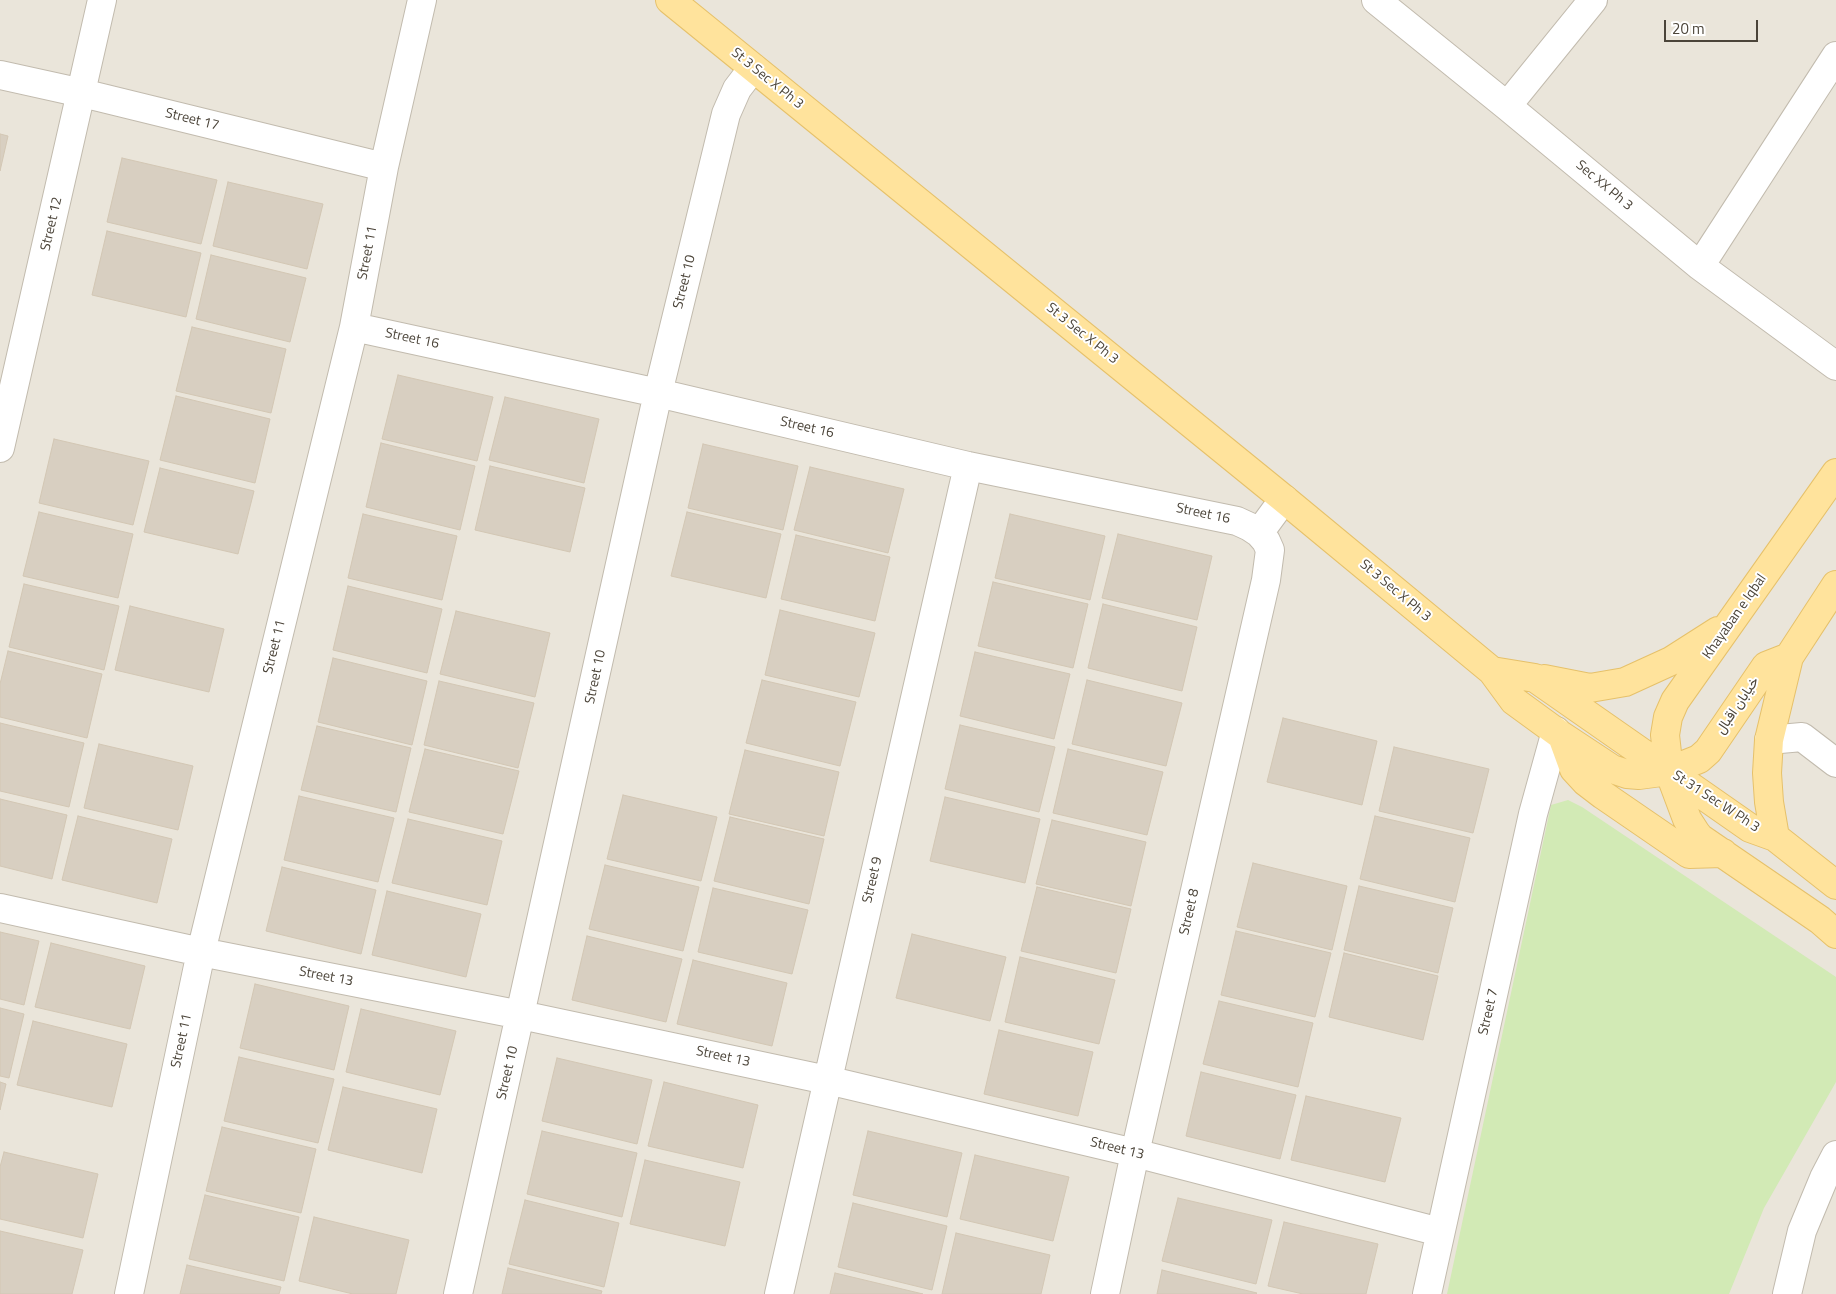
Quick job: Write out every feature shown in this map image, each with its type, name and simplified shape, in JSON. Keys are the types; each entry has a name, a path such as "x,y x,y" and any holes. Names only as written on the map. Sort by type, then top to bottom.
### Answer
{"main road":[{"name":"St 3 Sec X Ph 3","path":"670,0 1284,498 1492,671 1514,701 1612,769 1627,774 1669,771"},
{"name":"Khayaban e Iqbal","path":"1669,771 1665,735 1668,717 1675,702 1836,473"},
{"path":"1775,837 1768,802 1769,740 1789,657 1836,585"},
{"path":"1492,671 1590,688 1625,682 1671,661 1730,623"},
{"name":"خیابان اقبال","path":"1669,771 1698,759 1708,751 1766,666 1789,657"},
{"path":"1535,678 1669,771"},
{"path":"1559,734 1574,769 1602,795 1689,854 1722,853"},
{"name":"St 31 Sec W Ph 3","path":"1669,771 1750,828 1775,837 1836,885"},
{"name":"St 31 Sec W Ph 3","path":"1669,771 1691,826 1700,838 1820,920 1836,934"}],"street":[{"name":"Street 12","path":"0,448 102,0"},
{"name":"Street 11","path":"129,1294 201,952 354,326 384,167 422,0"},
{"name":"Sec XX Ph 3","path":"1376,0 1700,266 1836,366"},
{"path":"1507,106 1593,0"},
{"path":"1700,266 1836,56"},
{"name":"Street 10","path":"458,1294 658,393 726,114 736,89 753,68"},
{"name":"Street 17","path":"0,75 82,93 384,167"},
{"name":"Street 16","path":"354,326 658,393 968,466 1237,521 1259,532"},
{"name":"Street 9","path":"779,1294 968,466"},
{"path":"1259,532 1284,498"},
{"name":"Street 8","path":"1105,1294 1135,1153 1266,580 1270,550 1259,532"},
{"name":"Street 7","path":"1427,1294 1533,814 1559,734"},
{"path":"1769,740 1802,737 1836,763"},
{"name":"Street 13","path":"0,908 201,952 521,1015 827,1080 1135,1153 1440,1232"},
{"path":"1787,1294 1802,1231 1824,1178 1836,1155"}],"shaded area":[{"path":"0,0 1836,0 1836,1294 0,1294"}],"green space":[{"path":"1568,800 1582,807 1836,977 1836,1082 1764,1208 1729,1294 1447,1294 1551,805"}],"building":[{"path":"0,134 8,136 0,171"},
{"path":"122,158 217,180 201,244 107,222"},
{"path":"228,182 323,204 307,269 213,246"},
{"path":"107,231 201,253 186,317 92,295"},
{"path":"211,255 306,278 290,342 196,319"},
{"path":"192,327 286,349 271,413 176,391"},
{"path":"398,375 493,397 477,461 382,439"},
{"path":"176,396 270,419 255,483 160,460"},
{"path":"505,397 599,419 584,483 489,460"},
{"path":"54,439 149,461 133,525 39,503"},
{"path":"381,443 475,466 460,530 366,507"},
{"path":"703,444 798,466 783,530 688,508"},
{"path":"490,466 585,488 570,552 475,530"},
{"path":"810,467 904,489 888,553 794,530"},
{"path":"160,468 254,491 238,554 144,532"},
{"path":"39,512 133,534 118,598 23,576"},
{"path":"687,512 781,534 766,598 671,576"},
{"path":"363,514 457,536 442,600 348,578"},
{"path":"1010,514 1105,536 1090,600 995,578"},
{"path":"1118,534 1212,556 1197,620 1102,598"},
{"path":"796,535 890,557 875,621 781,599"},
{"path":"993,582 1088,604 1073,668 978,646"},
{"path":"24,584 119,606 104,670 9,647"},
{"path":"348,586 442,609 427,673 333,650"},
{"path":"1103,604 1197,627 1182,691 1088,668"},
{"path":"130,606 224,629 209,692 115,670"},
{"path":"780,610 875,633 859,697 765,675"},
{"path":"456,611 550,633 535,697 440,674"},
{"path":"8,651 102,674 87,738 0,717 0,684"},
{"path":"975,652 1070,674 1054,739 960,716"},
{"path":"333,658 427,681 412,745 318,722"},
{"path":"762,680 856,702 840,766 746,743"},
{"path":"1087,680 1182,703 1166,766 1072,744"},
{"path":"439,681 534,703 518,768 424,745"},
{"path":"1283,718 1377,741 1362,805 1267,782"},
{"path":"0,723 84,743 69,807 0,791"},
{"path":"960,725 1055,747 1039,812 945,789"},
{"path":"317,726 411,748 396,812 301,790"},
{"path":"99,744 193,766 178,830 84,808"},
{"path":"1394,747 1489,769 1473,833 1379,811"},
{"path":"425,749 519,771 503,834 409,812"},
{"path":"1068,749 1163,772 1147,835 1053,813"},
{"path":"745,750 839,772 824,836 729,814"},
{"path":"623,795 717,817 701,881 607,859"},
{"path":"299,796 394,818 378,882 284,860"},
{"path":"945,797 1040,819 1025,883 930,861"},
{"path":"0,799 67,815 52,879 0,866"},
{"path":"78,816 172,839 157,903 62,880"},
{"path":"1375,816 1470,838 1455,902 1360,879"},
{"path":"730,817 824,839 809,904 714,881"},
{"path":"408,819 502,841 487,905 392,883"},
{"path":"1052,820 1146,842 1131,906 1036,884"},
{"path":"1253,863 1347,886 1332,950 1237,927"},
{"path":"605,865 699,887 683,951 589,929"},
{"path":"282,867 376,890 361,954 266,931"},
{"path":"1359,886 1453,908 1438,973 1344,950"},
{"path":"1037,887 1131,909 1116,973 1021,951"},
{"path":"713,888 808,910 792,974 698,952"},
{"path":"387,891 481,914 466,977 372,955"},
{"path":"1236,931 1331,953 1315,1017 1221,995"},
{"path":"0,932 39,941 24,1005 0,999"},
{"path":"912,934 1006,957 990,1021 896,998"},
{"path":"587,936 682,959 666,1022 572,1000"},
{"path":"51,943 145,966 130,1029 35,1007"},
{"path":"1344,953 1438,976 1423,1040 1329,1017"},
{"path":"1020,957 1115,980 1099,1044 1005,1022"},
{"path":"693,960 787,983 772,1046 677,1024"},
{"path":"255,984 349,1006 334,1070 240,1048"},
{"path":"1219,1001 1313,1023 1298,1087 1203,1064"},
{"path":"0,1008 24,1014 9,1078 0,1076"},
{"path":"361,1009 456,1031 440,1095 346,1072"},
{"path":"33,1021 127,1044 112,1107 17,1085"},
{"path":"999,1030 1093,1052 1078,1116 984,1094"},
{"path":"239,1057 334,1079 318,1143 224,1121"},
{"path":"557,1058 652,1080 637,1144 542,1121"},
{"path":"1201,1072 1296,1095 1280,1159 1186,1136"},
{"path":"0,1082 6,1084 0,1110"},
{"path":"664,1082 758,1105 743,1168 648,1146"},
{"path":"343,1087 437,1109 422,1173 328,1150"},
{"path":"1306,1096 1401,1118 1385,1182 1291,1160"},
{"path":"222,1127 316,1149 301,1213 206,1191"},
{"path":"542,1131 637,1153 622,1217 527,1194"},
{"path":"868,1131 962,1153 947,1217 853,1195"},
{"path":"4,1152 98,1174 83,1238 0,1219 0,1167"},
{"path":"975,1155 1069,1177 1053,1241 960,1219"},
{"path":"645,1160 740,1182 725,1246 630,1224"},
{"path":"205,1195 299,1217 284,1281 189,1259"},
{"path":"1178,1198 1272,1220 1256,1284 1162,1261"},
{"path":"525,1200 619,1223 604,1287 509,1264"},
{"path":"853,1203 947,1226 932,1290 838,1267"},
{"path":"314,1217 409,1240 396,1294 353,1294 299,1281"},
{"path":"1284,1222 1378,1244 1366,1294 1303,1294 1268,1286"},
{"path":"0,1231 83,1250 72,1294 0,1294"},
{"path":"956,1233 1050,1255 1041,1294 942,1294"},
{"path":"187,1265 281,1287 279,1294 180,1294"},
{"path":"508,1268 602,1291 601,1294 502,1294"},
{"path":"1162,1270 1257,1293 1157,1294"},
{"path":"835,1273 923,1294 830,1294"}]}
